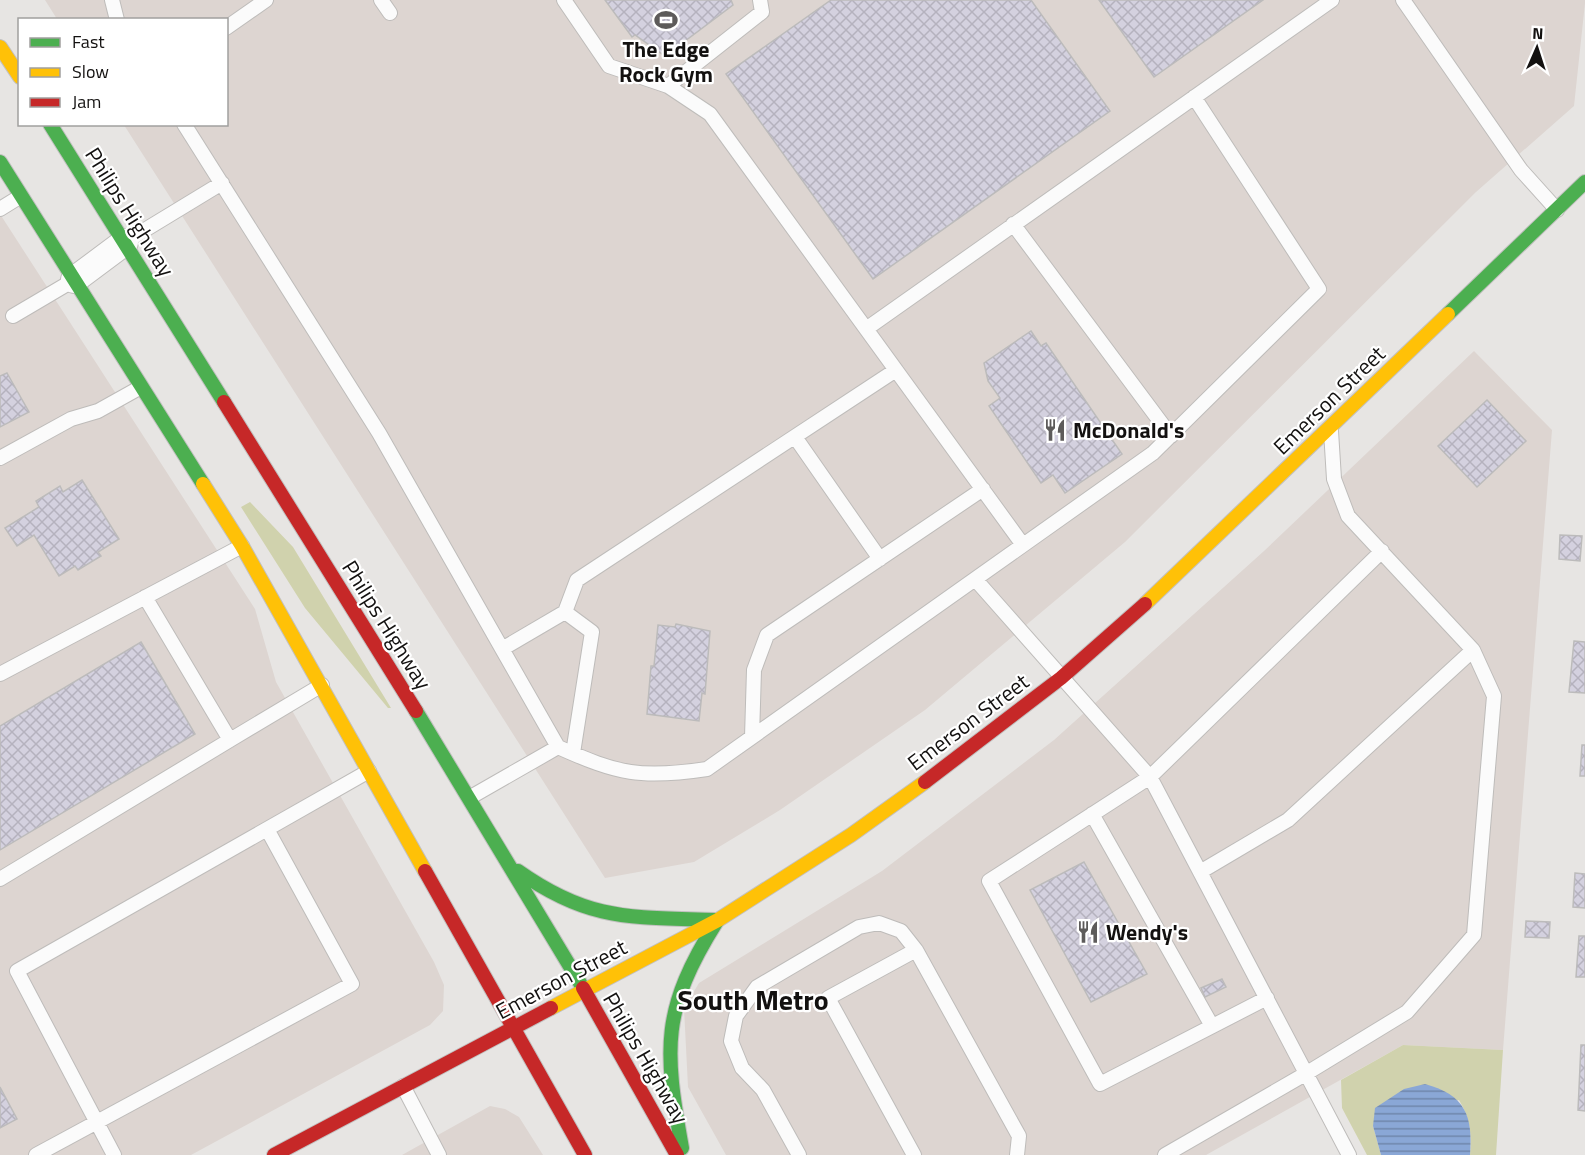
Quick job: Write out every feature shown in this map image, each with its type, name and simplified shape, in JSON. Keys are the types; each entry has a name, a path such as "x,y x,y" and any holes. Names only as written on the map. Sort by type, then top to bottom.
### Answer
{"main road":[{"path":"0,47 18,74"},
{"name":"Philips Highway","path":"51,126 469,798 584,990 677,1155"},
{"path":"0,162 242,546 515,1028 579,1151"},
{"name":"Emerson Street","path":"274,1155 718,920 880,814 976,745 1060,678 1151,599 1585,182"},
{"path":"509,865 548,893 586,909 631,917 718,920"},
{"path":"684,1155 670,1071 672,1017 679,989 691,962 718,920"}],"street":[{"path":"74,279 125,242"}],"lane":[{"path":"112,0 116,18"},
{"path":"228,27 266,0"},
{"path":"381,0 390,13"},
{"path":"564,0 609,66 668,86 710,114 1023,545"},
{"path":"668,86 762,12 760,0"},
{"path":"866,328 1332,0"},
{"path":"1407,3 1521,170 1557,210"},
{"path":"185,126 379,433 558,747 600,765 640,775 667,775 707,769 1153,453 1319,289 1194,97"},
{"path":"125,242 222,183"},
{"path":"0,209 21,196"},
{"path":"1013,224 1171,435"},
{"path":"13,316 74,279"},
{"path":"502,649 565,612 577,580 896,370"},
{"path":"0,458 70,419 98,411 141,387"},
{"path":"1165,1155 1407,1012 1474,934 1494,696 1473,650 1348,516 1342,505 1331,464 1332,426"},
{"path":"795,437 880,559"},
{"path":"752,736 754,670 767,635 983,489"},
{"path":"0,674 242,546"},
{"path":"1267,998 1100,1084 989,881 1150,777 1382,551"},
{"path":"975,579 1060,678 1150,777 1349,1155"},
{"path":"146,597 230,740"},
{"path":"565,612 592,632 573,753"},
{"path":"1200,872 1288,820 1473,650"},
{"path":"0,879 322,685"},
{"path":"469,798 558,747"},
{"path":"114,1155 17,971 370,771"},
{"path":"1092,814 1212,1026"},
{"path":"36,1155 352,984 267,829"},
{"path":"799,1155 763,1090 742,1068 731,1041 736,1016 757,987 859,927 879,923 901,931 916,950 1018,1136 1017,1155"},
{"path":"914,1155 828,998 916,950"},
{"path":"403,1086 439,1155"}],"shaded area":[{"path":"45,0 1585,0 1574,106 1476,192 1125,542 925,710 780,810 694,862 605,878 125,126 228,126 228,18 56,18"},
{"path":"0,214 255,609 276,682 434,962 444,985 443,1011 430,1025 191,1155 0,1155"},
{"path":"1474,351 1552,430 1503,1050 1403,1045 1206,1155 726,1155 688,1087 684,1008 699,983 882,871 1054,740 1264,551"},
{"path":"490,1106 505,1109 519,1117 543,1155 402,1155"}],"green space":[{"path":"250,502 293,547 391,708 388,708 305,608 241,507"},
{"path":"1403,1045 1503,1050 1496,1155 1470,1155 1469,1126 1466,1113 1459,1100 1373,1126 1381,1155 1367,1155 1342,1108 1341,1080"}],"water":[{"path":"1425,1084 1449,1094 1464,1109 1470,1129 1470,1155 1381,1155 1373,1126 1375,1108 1404,1089"}],"building":[{"name":"The Edge Rock Gym","path":"605,0 731,0 733,5 665,56 635,35 632,37"},
{"path":"831,0 1031,0 1110,111 873,279 726,74"},
{"path":"1099,0 1263,0 1154,77"},
{"name":"McDonald's","path":"1031,331 1041,346 1046,343 1122,454 1065,493 1053,475 1041,483 989,406 1000,398 988,381 984,363"},
{"path":"7,373 29,412 0,427 0,376"},
{"path":"1487,400 1526,441 1477,487 1438,446"},
{"path":"82,480 119,539 98,552 101,556 78,570 75,566 59,576 34,535 17,546 5,528 39,507 36,501 60,486 63,492"},
{"path":"1560,535 1582,536 1580,561 1559,559"},
{"path":"676,624 710,631 705,694 702,693 699,721 647,714 651,666 654,666 658,625 675,627"},
{"path":"1574,641 1585,642 1585,693 1569,692"},
{"path":"141,642 195,734 0,850 0,726"},
{"path":"1582,745 1585,745 1585,776 1580,776"},
{"name":"Wendy's","path":"1084,862 1147,974 1091,1002 1030,890"},
{"path":"1575,873 1585,874 1585,908 1573,907"},
{"path":"1526,921 1550,922 1549,938 1525,937"},
{"path":"1579,936 1585,936 1585,977 1576,977"},
{"path":"1222,979 1226,987 1205,997 1201,988"},
{"path":"1581,1045 1585,1045 1585,1111 1578,1110"},
{"path":"0,1087 17,1119 0,1128"}],"traffic: fast":[{"path":"51,126 224,402"},
{"path":"0,162 203,484"},
{"path":"1448,314 1585,182"},
{"path":"416,711 583,988"},
{"path":"518,871 544,888 590,908 635,917 716,920"},
{"path":"682,1148 672,1083 670,1056 672,1030 685,980 717,921"}],"traffic: slow":[{"path":"0,47 18,74"},
{"path":"1145,604 1448,314"},
{"path":"203,484 242,546 425,871"},
{"path":"551,1008 718,920 851,835 925,782"}],"traffic: jam":[{"path":"224,402 416,711"},
{"path":"925,782 1061,678 1145,604"},
{"path":"425,871 585,1155"},
{"path":"583,988 677,1155"},
{"path":"274,1155 551,1008"}],"place":[{"name":"The Edge Rock Gym","path":"666,20"},
{"name":"McDonald's","path":"1055,430"},
{"name":"Wendy's","path":"1088,932"}],"district":[{"name":"South Metro","path":"753,1000"}]}
